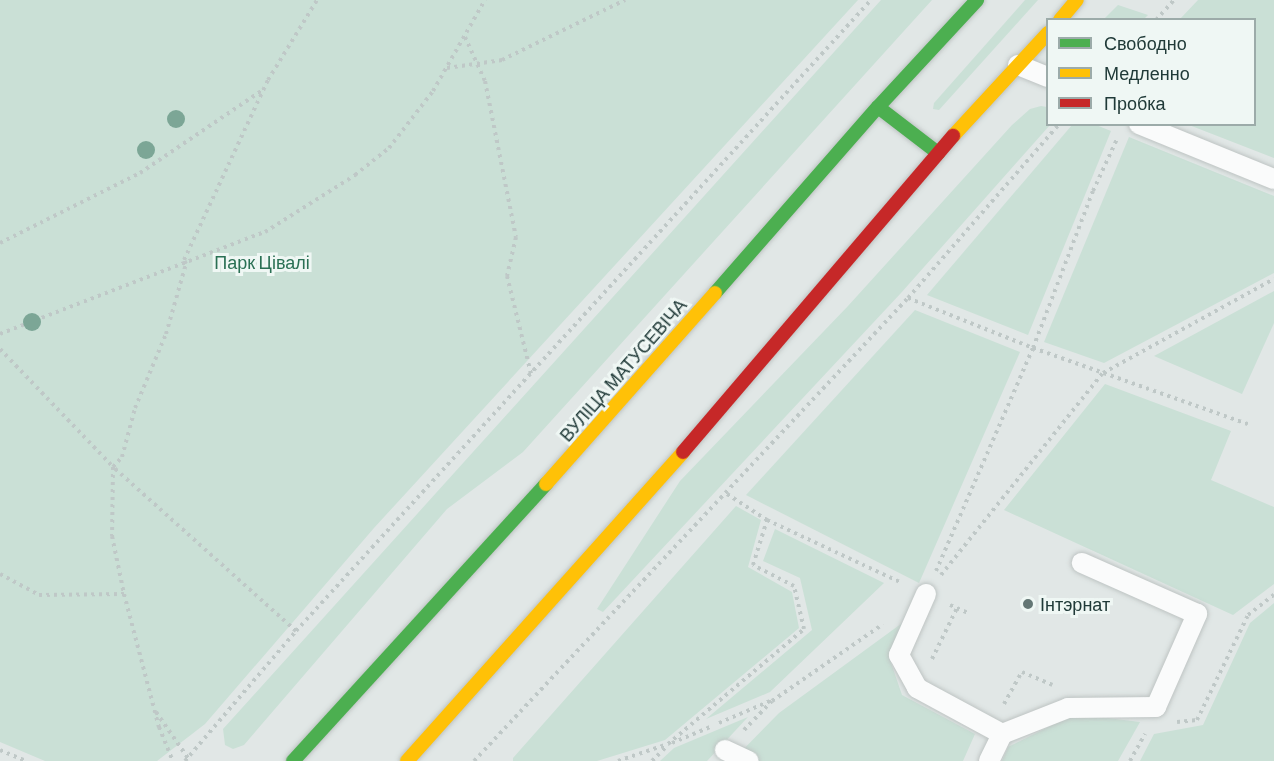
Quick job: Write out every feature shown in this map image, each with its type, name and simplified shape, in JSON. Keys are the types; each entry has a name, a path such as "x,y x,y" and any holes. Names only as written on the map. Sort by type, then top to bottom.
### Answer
{"main road":[{"name":"ВУЛІЦА МАТУСЕВІЧА","path":"293,761 540,491 878,107 977,0"},
{"path":"1062,18 1077,0"},
{"path":"408,761 709,423 938,153 1046,34"},
{"path":"878,107 938,153"}],"lane":[{"path":"1018,64 1046,77"},
{"path":"1144,126 1274,180"},
{"path":"989,761 1002,734 1068,708 1156,707 1197,614 1082,562"},
{"path":"926,594 899,655 916,688 1002,734"},
{"path":"725,750 749,761"}],"path":[{"path":"173,761 155,712 123,594 112,536 113,467 122,457 135,408 166,334 186,264 184,260 264,89 317,0"},
{"path":"0,334 265,232 355,175 388,148 433,91 485,0"},
{"path":"446,68 502,60 625,0"},
{"path":"155,712 160,714 187,759 296,631 871,0"},
{"path":"1158,18 1174,0"},
{"path":"464,37 485,81 516,237 507,276 531,374"},
{"path":"0,243 140,173 264,89"},
{"path":"474,761 727,494 908,298 1057,126"},
{"path":"926,594 1033,348 1093,191 1119,134"},
{"path":"926,594 1103,373 1274,279"},
{"path":"908,298 1033,348 1248,424"},
{"path":"0,348 113,467 296,631"},
{"path":"727,494 767,520 926,594"},
{"path":"618,761 668,744 804,629 794,586 753,566 767,520"},
{"path":"0,574 39,595 123,594"},
{"path":"1174,722 1197,720 1248,615 1274,595"},
{"path":"928,668 957,608"},
{"path":"725,750 772,701 887,621"},
{"path":"995,700 1005,704 1022,672 1059,688"},
{"path":"1130,761 1151,724"},
{"path":"0,750 26,761"}],"green space":[{"name":"Парк Цівалі","path":"0,0 858,0 374,528 205,724 157,761 45,761 0,742"},
{"path":"881,0 932,0 523,452 447,509 244,745 233,749 225,745 223,729"},
{"path":"1025,0 1038,0 939,110 933,109 934,103"},
{"path":"1198,0 1274,0 1274,158 1192,126 1256,126 1256,18 1181,18"},
{"path":"1118,5 1148,15 1145,18 1105,18"},
{"path":"1046,107 1046,126 1049,126 901,293 603,612 597,609 680,481 848,306 1012,125 1030,109"},
{"path":"1071,126 1098,126 1111,131 1028,335 927,295"},
{"path":"1129,137 1274,196 1274,273 1104,363 1044,342"},
{"path":"1274,291 1274,323 1242,394 1154,356"},
{"path":"915,310 1020,352 919,583 746,495"},
{"path":"1105,384 1231,431 1211,480 1274,507 1274,584 1233,615 1004,510"},
{"path":"736,506 761,520 748,567 792,592 799,628 665,740 597,761 513,761 513,758"},
{"path":"775,529 884,583 770,692 706,719 812,630 800,578 763,561"},
{"path":"1274,603 1274,761 1140,761 1154,734 1203,725 1250,623"},
{"path":"909,618 890,660 902,695 975,734 963,761 732,761 779,713"},
{"path":"1075,714 1140,722 1118,761 1002,761 1008,747"},
{"path":"748,717 707,761 660,761 674,748"}],"traffic: fast":[{"path":"715,293 878,107 977,0"},
{"path":"878,107 938,153"},
{"path":"293,761 546,484"}],"traffic: slow":[{"path":"1062,18 1077,0"},
{"path":"953,136 1046,35"},
{"path":"546,484 715,293"},
{"path":"407,761 683,452"}],"traffic: jam":[{"path":"683,452 953,136"}],"place":[{"name":"Інтэрнат","path":"1028,604"}]}
